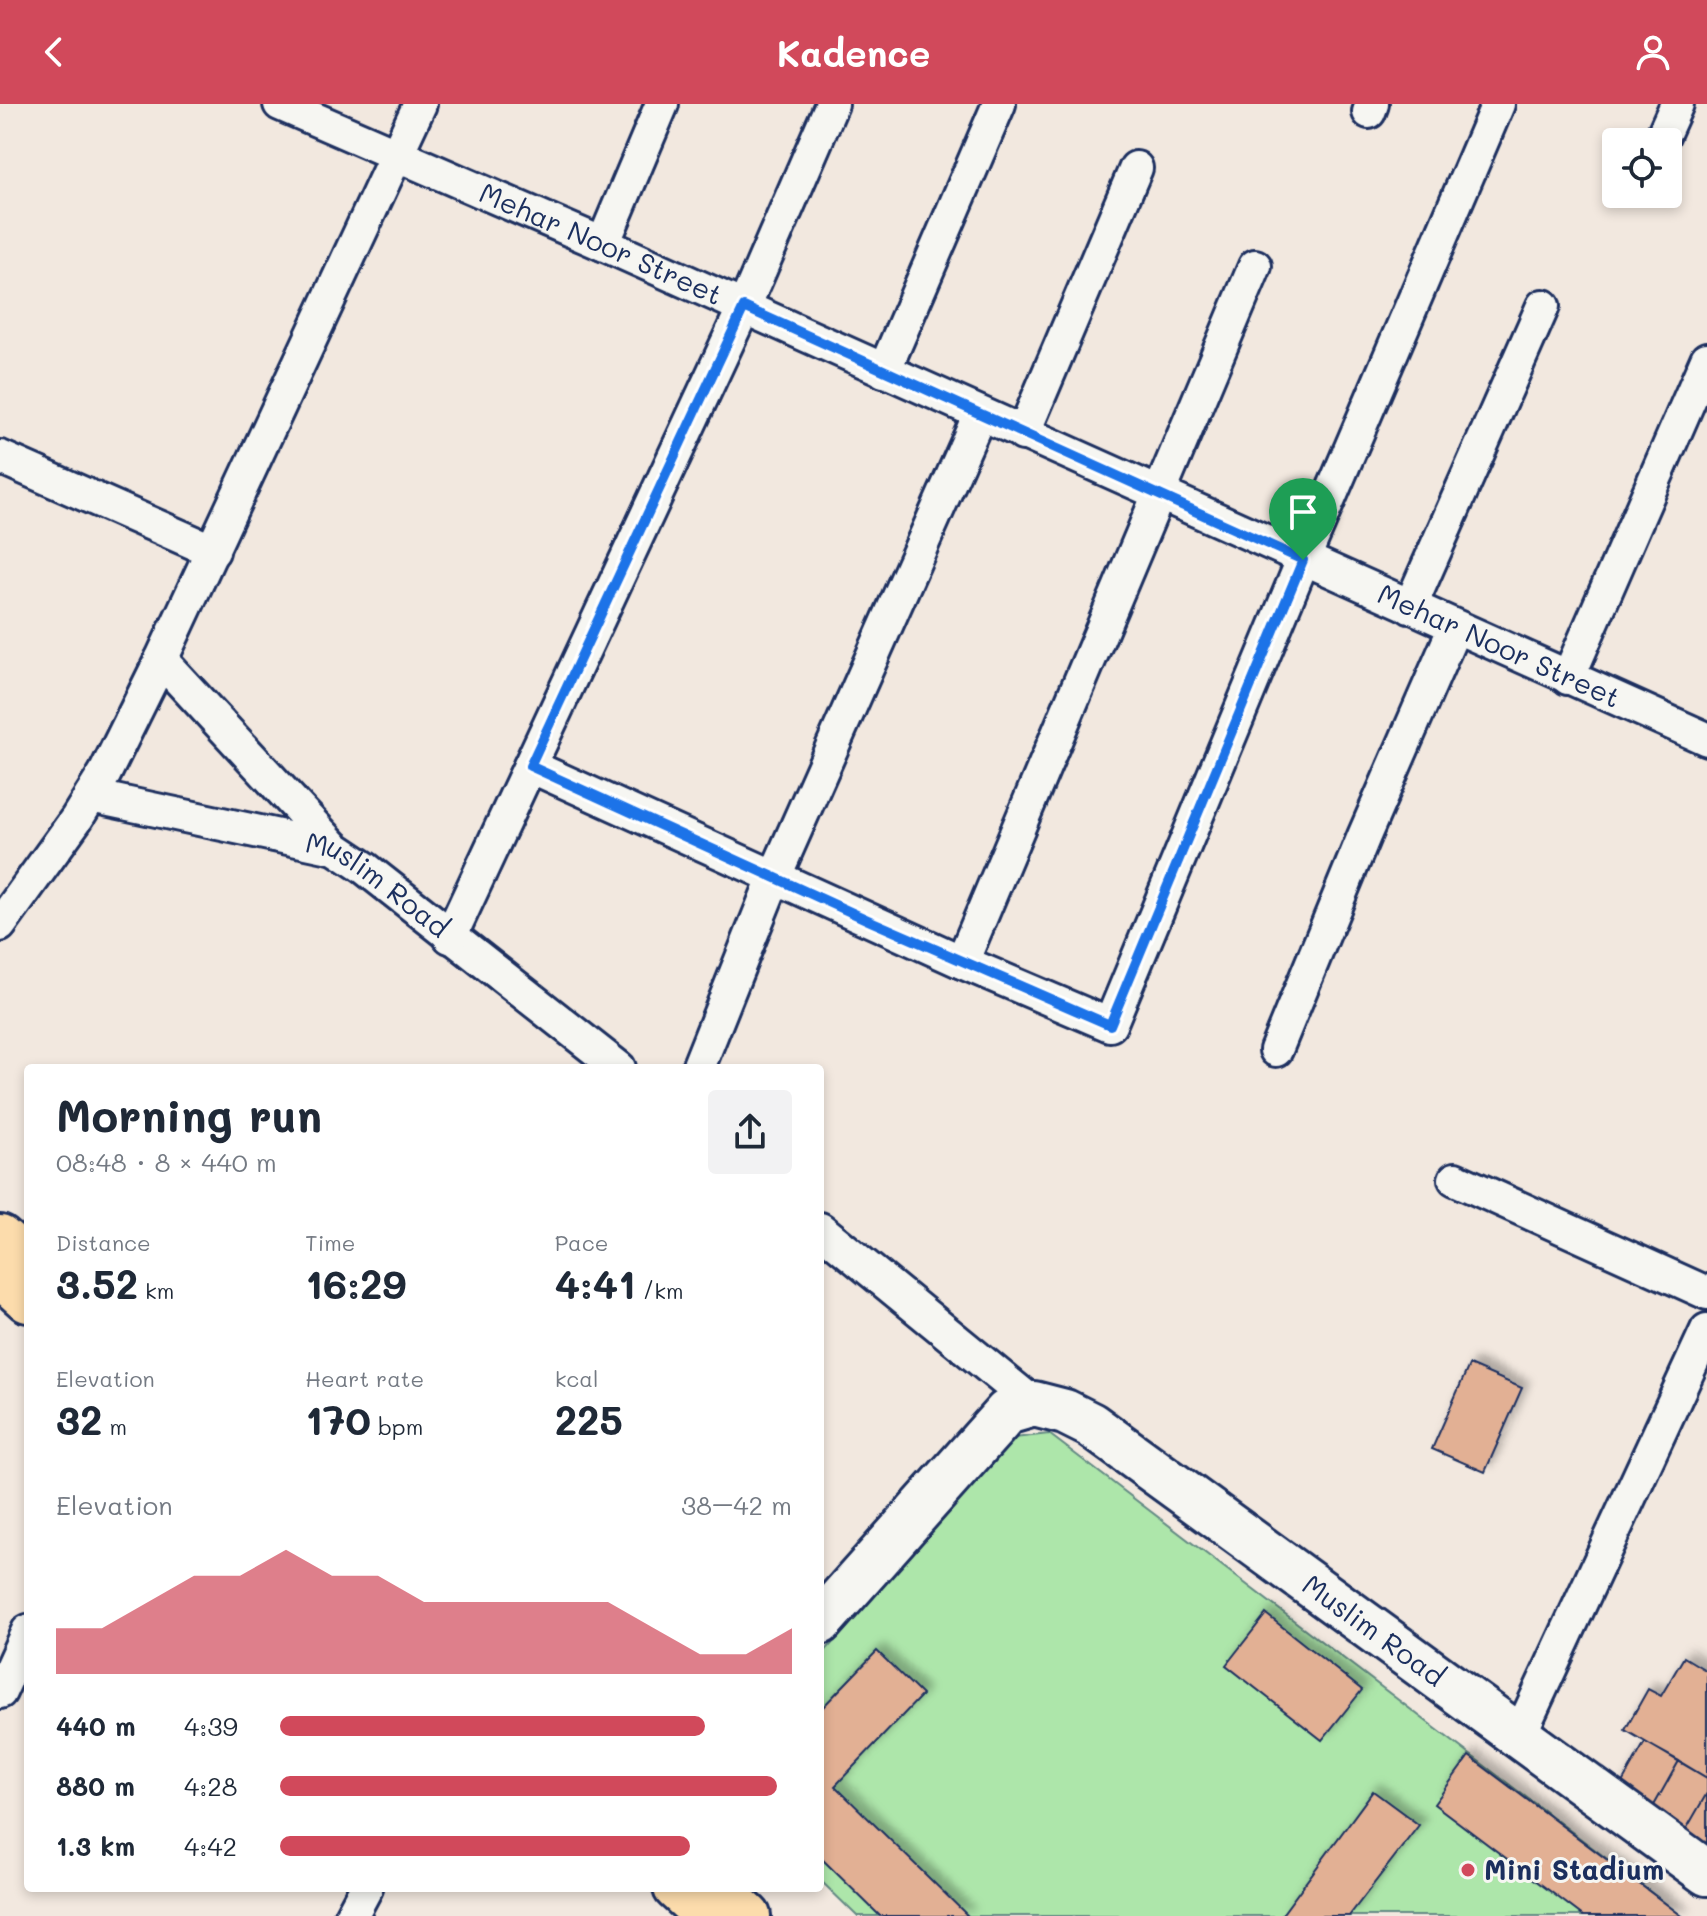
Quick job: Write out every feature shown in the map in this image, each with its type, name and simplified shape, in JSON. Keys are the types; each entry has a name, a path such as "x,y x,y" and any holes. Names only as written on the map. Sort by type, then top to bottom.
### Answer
{"main road":[{"path":"0,1238 24,1259"},
{"path":"0,1275 24,1296"},
{"path":"680,1892 707,1916"},
{"path":"721,1892 748,1916"}],"street":[{"name":"Mehar Noor Street","path":"280,104 603,244 1707,739"},
{"path":"0,925 91,796 161,660 420,104"},
{"path":"603,244 662,104"},
{"path":"450,937 744,307 832,104"},
{"path":"884,371 999,104"},
{"path":"530,766 962,962 1110,1025 1303,560 1498,104"},
{"path":"1666,128 1677,104"},
{"path":"1023,434 1136,168"},
{"path":"962,962 1255,266"},
{"path":"1410,607 1543,306"},
{"path":"1568,678 1707,359"},
{"path":"700,1064 774,878 980,414"},
{"path":"0,457 213,551"},
{"path":"1276,1050 1358,850 1455,627"},
{"path":"161,660 335,848"},
{"name":"Muslim Road","path":"91,796 335,848 365,868 614,1064"},
{"path":"1455,1179 1707,1293"},
{"name":"Muslim Road","path":"824,1232 1034,1404 1065,1412 1091,1425 1707,1873"},
{"path":"1519,1736 1707,1330"},
{"path":"824,1618 1007,1412 1034,1404"},
{"path":"0,1692 24,1640"},
{"path":"351,1916 364,1892"}],"green space":[{"path":"1049,1434 1682,1916 857,1916 824,1884 824,1652 1014,1438"}],"building":[{"path":"1469,1365 1522,1388 1485,1472 1432,1449"},
{"path":"1266,1614 1362,1690 1322,1740 1226,1665"},
{"path":"877,1651 922,1695 835,1786 968,1916 880,1916 824,1861 824,1706"},
{"path":"1684,1657 1707,1671 1707,1778 1625,1730 1648,1689 1661,1696"},
{"path":"1645,1742 1679,1761 1652,1809 1618,1790"},
{"path":"1469,1756 1682,1916 1583,1916 1434,1804"},
{"path":"1679,1761 1707,1778 1707,1793 1680,1840 1652,1809"},
{"path":"1373,1791 1419,1825 1349,1916 1281,1916"},
{"path":"1707,1793 1707,1862 1680,1840"}],"place":[{"name":"Mini Stadium","path":"1468,1870"}],"route":[{"path":"744,307 1303,560 1110,1025 962,962 530,766 744,307"}]}
